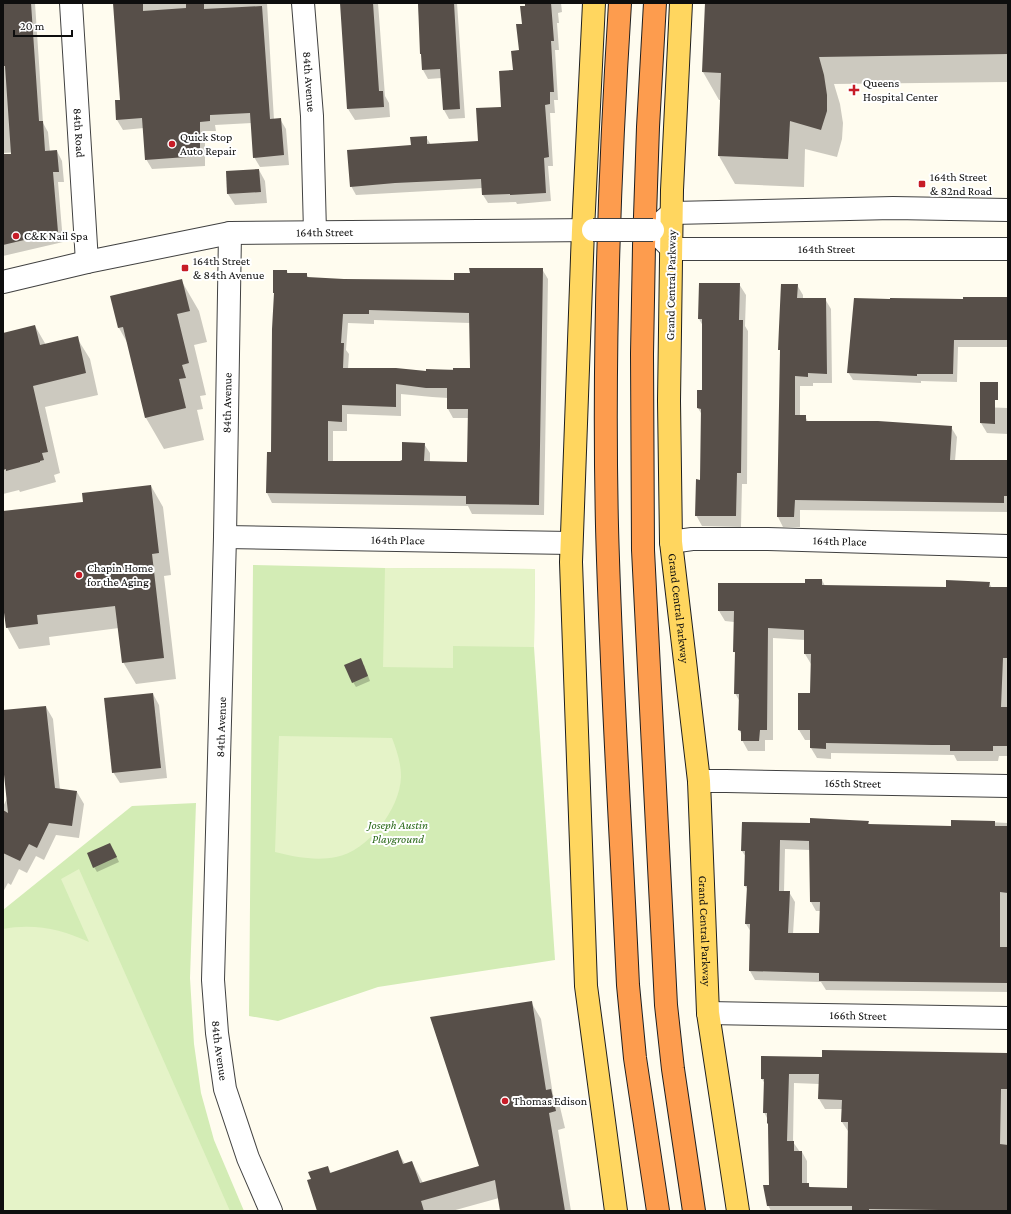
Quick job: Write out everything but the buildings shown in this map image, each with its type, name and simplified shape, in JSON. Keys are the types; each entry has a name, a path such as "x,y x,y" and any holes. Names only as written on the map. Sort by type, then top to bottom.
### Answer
{"highway":[{"path":"620,3 614,97 607,311 607,525 628,985 635,1058 658,1211"},
{"path":"655,3 648,127 644,254 642,376 643,550 666,1005 673,1069 694,1211"}],"main road":[{"path":"594,3 588,230 571,543 586,986 616,1211"},
{"name":"Grand Central Parkway","path":"681,3 672,213 669,401 671,542 699,782 708,1013 738,1211"}],"street":[{"name":"84th Road","path":"71,3 88,262"},
{"name":"84th Avenue","path":"303,3 312,116 315,232"},
{"path":"672,249 653,230 672,213 892,208 1008,210"},
{"name":"164th Street","path":"3,282 88,262 230,233 653,230"},
{"name":"84th Avenue","path":"230,233 225,537 214,987 217,1033 225,1089 248,1158 271,1211"},
{"name":"164th Street","path":"672,249 1008,249"},
{"name":"164th Place","path":"225,537 571,543"},
{"name":"164th Place","path":"671,542 692,540 768,539 1008,546"},
{"name":"165th Street","path":"699,782 726,780 1008,786"},
{"name":"166th Street","path":"708,1013 1008,1018"}],"green space":[{"name":"Joseph Austin Playground","path":"253,565 535,569 534,647 555,960 378,987 278,1021 249,1016"},
{"path":"385,568 535,569 534,647 453,646 453,668 383,667"},
{"path":"279,736 392,738 400,767 401,777 399,789 395,802 380,827 360,846 348,853 336,857 321,859 306,858 275,852"},
{"path":"196,803 190,978 194,1044 201,1093 214,1140 244,1211 3,1211 3,910 132,806"},
{"path":"79,869 230,1211 3,1211 3,929 14,927 47,928 79,937 89,942 61,879"}],"place":[{"name":"Queens Hospital Center","path":"854,90"},
{"name":"Quick Stop Auto Repair","path":"172,144"},
{"name":"164th Street & 82nd Road","path":"922,184"},
{"name":"C&K Nail Spa","path":"16,236"},
{"name":"164th Street & 84th Avenue","path":"185,268"},
{"name":"Chapin Home for the Aging","path":"79,575"},
{"name":"Thomas Edison","path":"505,1101"}]}
